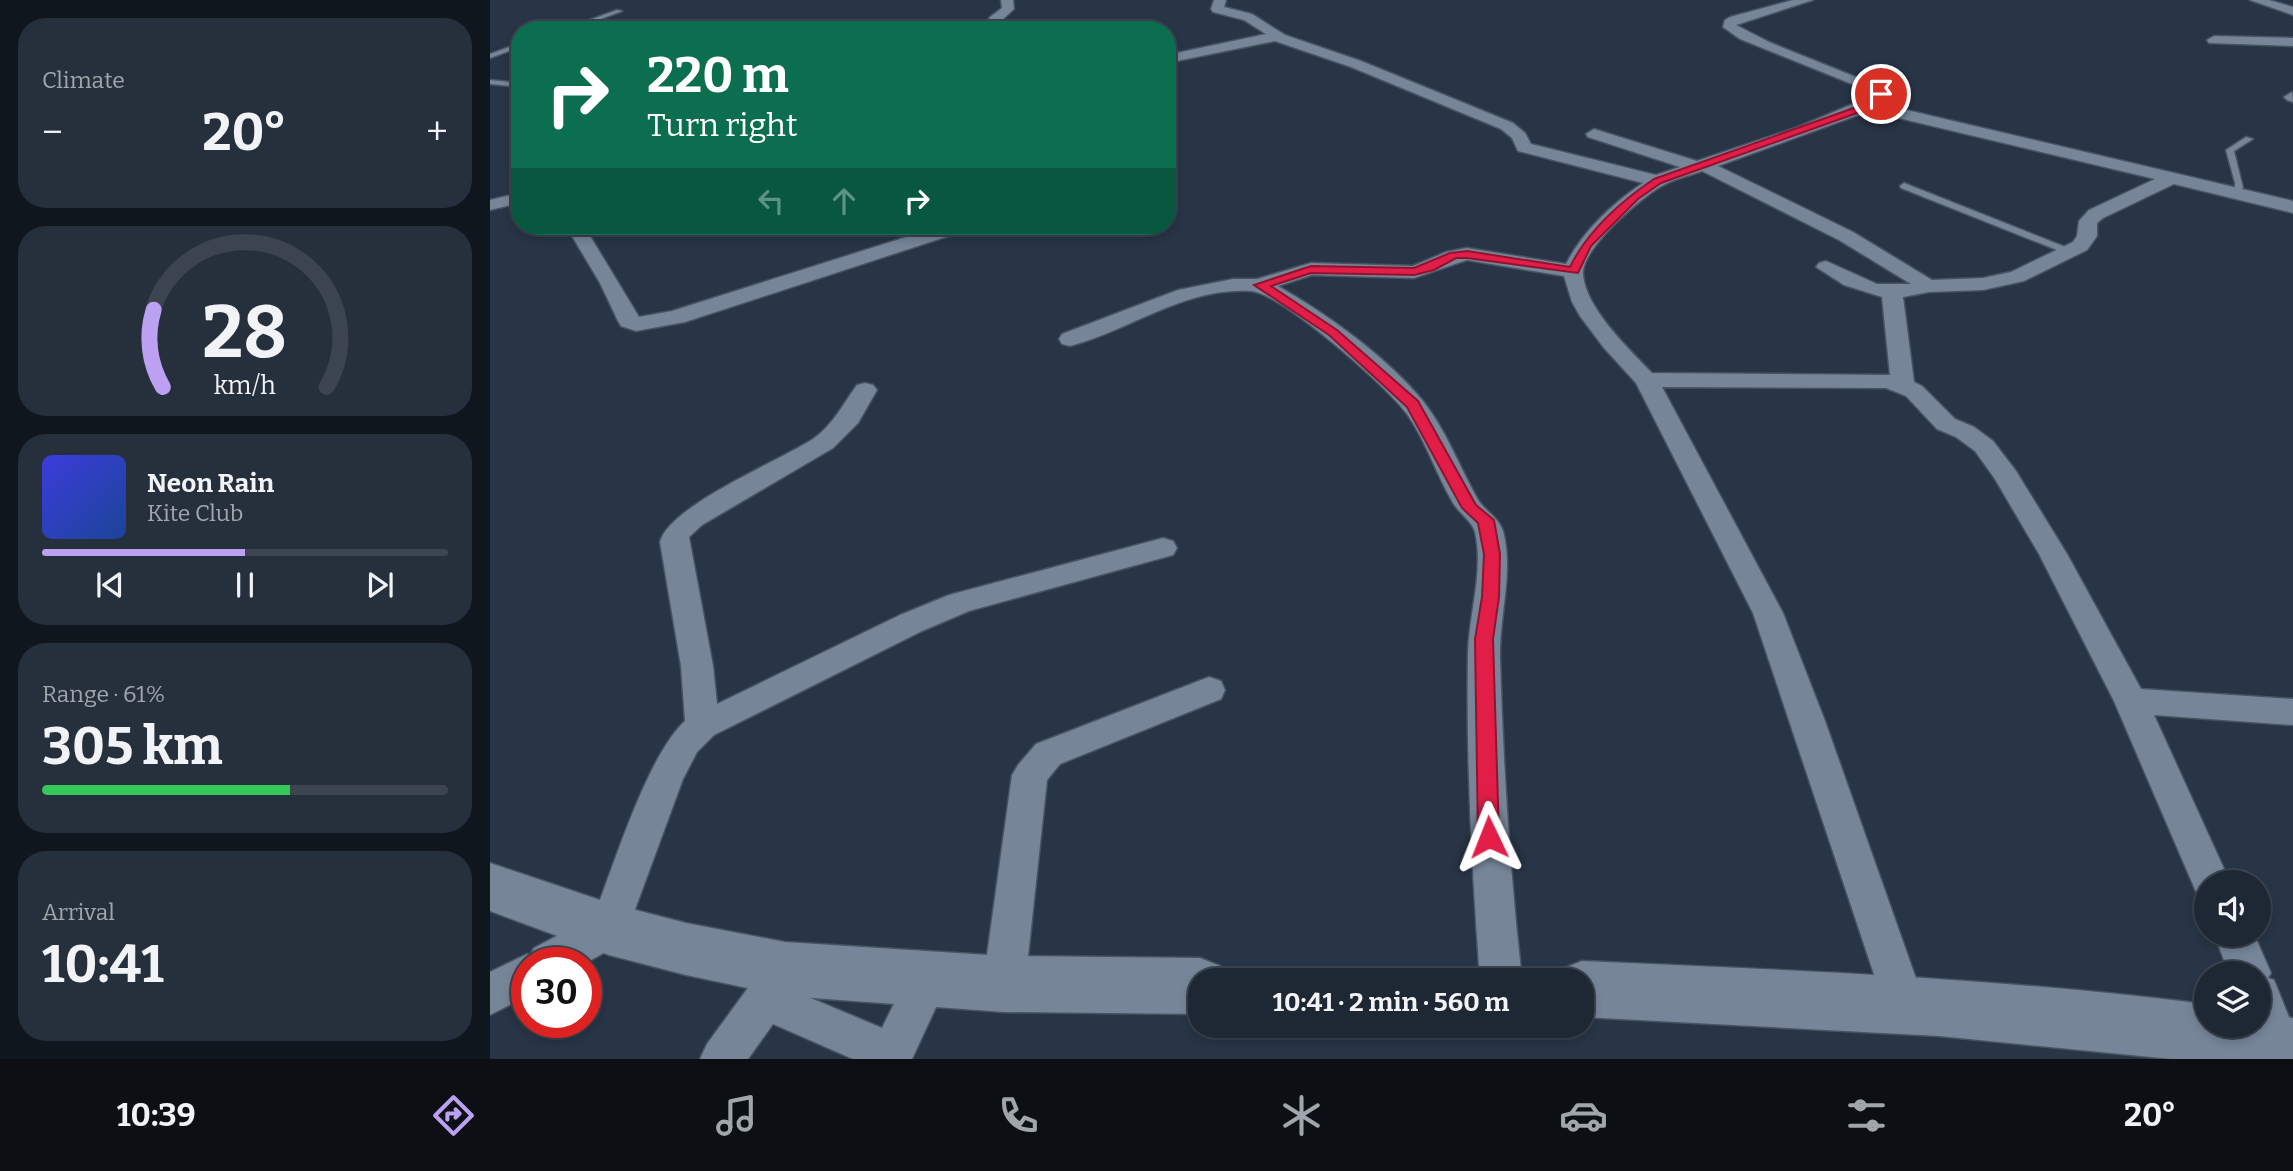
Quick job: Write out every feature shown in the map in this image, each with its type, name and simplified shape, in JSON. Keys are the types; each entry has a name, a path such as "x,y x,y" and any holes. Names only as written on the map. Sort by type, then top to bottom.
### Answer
{"main road":[{"path":"490,887 609,929 686,949 775,985 928,979 1004,984 1188,986"},
{"path":"1594,990 1904,1004 2194,1031"}],"street":[{"path":"994,21 1008,9 1007,0"},
{"path":"1220,0 1217,9 1255,20 1279,36 1490,118 1514,131 1524,147 1657,181"},
{"path":"1807,0 1735,20 1730,23 1730,27 1758,44 1856,82 1882,97 1868,106 1657,181 1634,197 1587,244 1573,271 1580,299 1616,348 1646,380 1768,613 1808,721 1904,1004"},
{"path":"2256,0 2293,11"},
{"path":"1176,57 1279,36"},
{"path":"2214,40 2293,42"},
{"path":"1868,106 2293,207"},
{"path":"1594,134 1700,166 1827,226 1880,255 1928,286"},
{"path":"1826,267 1850,282 1892,293 1907,293 1928,286 2005,281 2080,246 2087,236 2088,221 2096,214 2172,178"},
{"path":"490,205 511,200"},
{"path":"581,235 610,283 629,321 636,324 677,317 932,235"},
{"path":"1070,339 1199,289 1235,284 1260,285 1311,269 1414,272 1430,268 1454,255 1467,254 1573,271"},
{"path":"1260,285 1272,290 1333,332 1413,404 1470,508 1486,520 1492,554 1484,639 1489,848 1500,968"},
{"path":"1892,293 1903,385"},
{"path":"1646,380 1886,381 1914,391 1946,424 1965,432 1984,446 1995,459 2053,554 2131,701 2206,870"},
{"path":"702,726 697,666 674,542 676,534 692,519 824,443 837,433 849,418 865,390"},
{"path":"576,947 609,929 666,778 685,742 702,726 911,623 960,603 1163,548"},
{"path":"1004,984 1030,775 1048,754 1209,690"},
{"path":"2131,701 2293,712"},
{"path":"722,1059 775,985 889,1056 928,979"},
{"path":"490,994 511,983"}],"lane":[{"path":"591,21 619,11"},
{"path":"490,56 511,49"},
{"path":"490,82 511,84"},
{"path":"2233,191 2239,188 2239,183 2230,150 2249,139"},
{"path":"1904,186 2070,252"}],"route":[{"path":"1489,837 1484,639 1492,554 1486,520 1470,508 1413,404 1333,332 1272,290 1260,285 1311,269 1414,272 1430,268 1454,255 1467,254 1573,271 1587,244 1634,197 1657,181 1868,106 1882,97 1881,94"}]}
